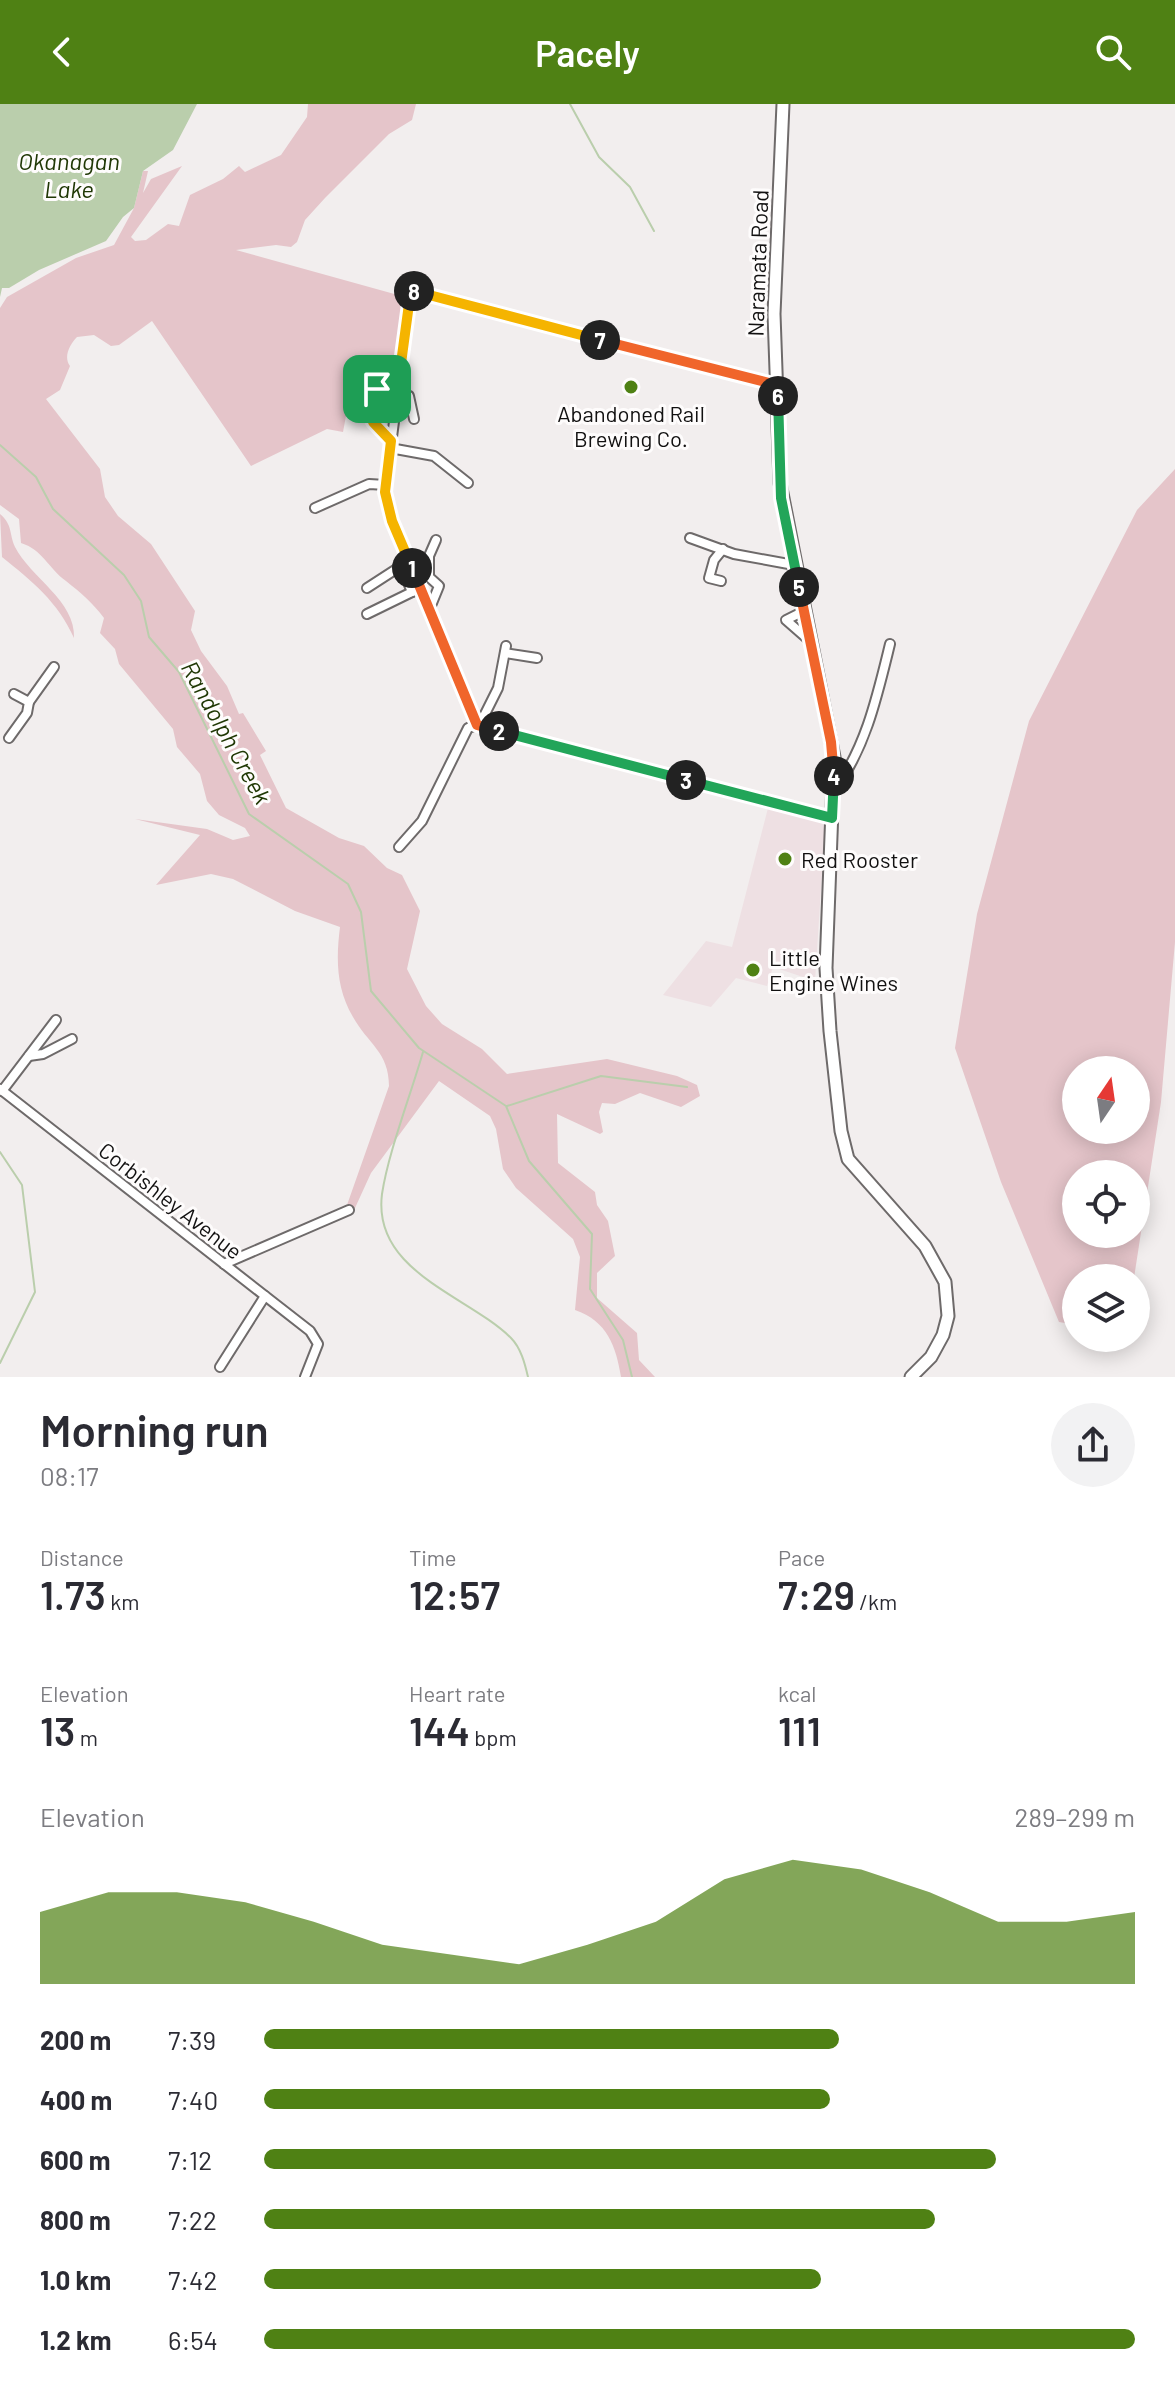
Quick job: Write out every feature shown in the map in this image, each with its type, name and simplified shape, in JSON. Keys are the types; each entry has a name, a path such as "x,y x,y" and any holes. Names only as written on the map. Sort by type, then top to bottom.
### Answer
{"main road":[{"name":"Naramata Road","path":"783,104 774,314 781,498 834,757 826,984 844,1148 861,1178 934,1256 945,1282 948,1300 946,1326 938,1347 911,1377"}],"street":[{"path":"416,590 392,521 386,485 409,304 414,291 777,385"},
{"path":"362,387 409,396 414,419"},
{"path":"377,389 373,422 391,444 434,456 468,483"},
{"path":"315,508 369,484 386,485"},
{"path":"690,538 794,565"},
{"path":"430,609 439,586 429,577 428,567 436,540"},
{"path":"721,581 709,578 714,560 723,549"},
{"path":"367,588 401,566 430,609 478,726"},
{"path":"367,614 416,590"},
{"path":"804,611 786,620 810,641"},
{"path":"833,791 855,762 876,703 890,644"},
{"path":"478,726 498,688 505,650 537,658"},
{"path":"0,745 27,713 29,702 54,667"},
{"path":"14,694 29,702"},
{"path":"399,847 422,821 468,728 478,726 832,818"},
{"path":"1,1090 56,1020"},
{"path":"29,1056 43,1054 72,1039"},
{"name":"Corbishley Avenue","path":"1,1090 265,1296 317,1341 305,1377"},
{"path":"224,1264 349,1210"},
{"path":"220,1367 265,1296"}],"shaded area":[{"path":"308,104 416,104 412,120 389,134 325,198 305,220 297,242 291,247 276,245 236,250 398,295 404,301 396,366 364,359 359,378 353,378 343,432 327,429 251,466 152,321 119,345 111,346 94,335 77,337 68,351 70,366 60,390 46,399 100,469 105,497 118,516 151,544 195,611 191,630 201,651 227,686 239,714 243,713 266,751 260,755 286,808 339,838 364,846 387,868 402,875 420,911 407,969 426,1006 442,1024 482,1049 507,1074 607,1059 677,1076 697,1085 700,1096 681,1107 640,1093 615,1104 602,1103 599,1112 603,1132 600,1134 557,1114 558,1163 595,1192 597,1205 608,1221 615,1256 597,1273 597,1298 637,1333 639,1360 655,1377 621,1377 608,1336 595,1321 575,1310 580,1257 573,1239 516,1188 503,1169 496,1129 490,1116 439,1081 371,1173 355,1208 347,1205 389,1086 382,1056 353,1017 343,995 338,962 340,927 295,911 233,879 211,874 156,885 200,835 135,819 207,829 233,840 250,836 245,828 219,815 207,801 200,774 177,747 173,729 119,664 115,649 100,633 104,618 40,555 21,543 19,519 0,505 0,308 7,297 76,258 114,245 134,208 143,171 148,171 143,193 151,179 182,166 131,237 135,241 146,240 168,224 179,226 190,195 223,179 239,166 245,172 281,155 307,117"},
{"path":"1175,469 1175,942 1161,1102 1150,1174 1150,1160 1062,1160 1062,1248 1139,1248 1136,1264 1062,1264 1062,1323 1059,1322 1001,1182 955,1048 977,914 1029,721 1137,510"},
{"path":"0,514 9,526 22,558 68,612 74,638 52,603 2,557"},
{"path":"768,808 823,823 825,827 815,981 773,967 767,986 736,978 711,1007 663,995 706,941 732,947"}],"water":[{"name":"Okanagan Lake","path":"0,104 197,104 173,150 143,171 134,208 123,217 106,241 39,270 9,288 2,288 0,297"}],"waterway":[{"path":"570,104 599,157 630,187 654,231"},
{"name":"Randolph Creek","path":"0,445 36,477 53,509 124,575 141,601 149,637 179,672 249,814 348,884 361,912 371,991 419,1048 506,1106 529,1161 592,1234 590,1289 623,1340 632,1377"},
{"path":"423,1052 385,1178 383,1221 392,1244 407,1263 511,1338 520,1351 528,1377"},
{"path":"507,1106 601,1076 687,1087"},
{"path":"0,1152 22,1185 35,1292 0,1363"}],"place":[{"name":"Abandoned Rail Brewing Co.","path":"631,387"},
{"name":"Red Rooster","path":"785,859"},
{"name":"Little Engine Wines","path":"753,970"}],"route":[{"path":"414,291 777,385 781,498 834,757 832,818 477,725 392,521 385,492 391,441 373,422 377,389 397,393 409,304 414,291"}]}
